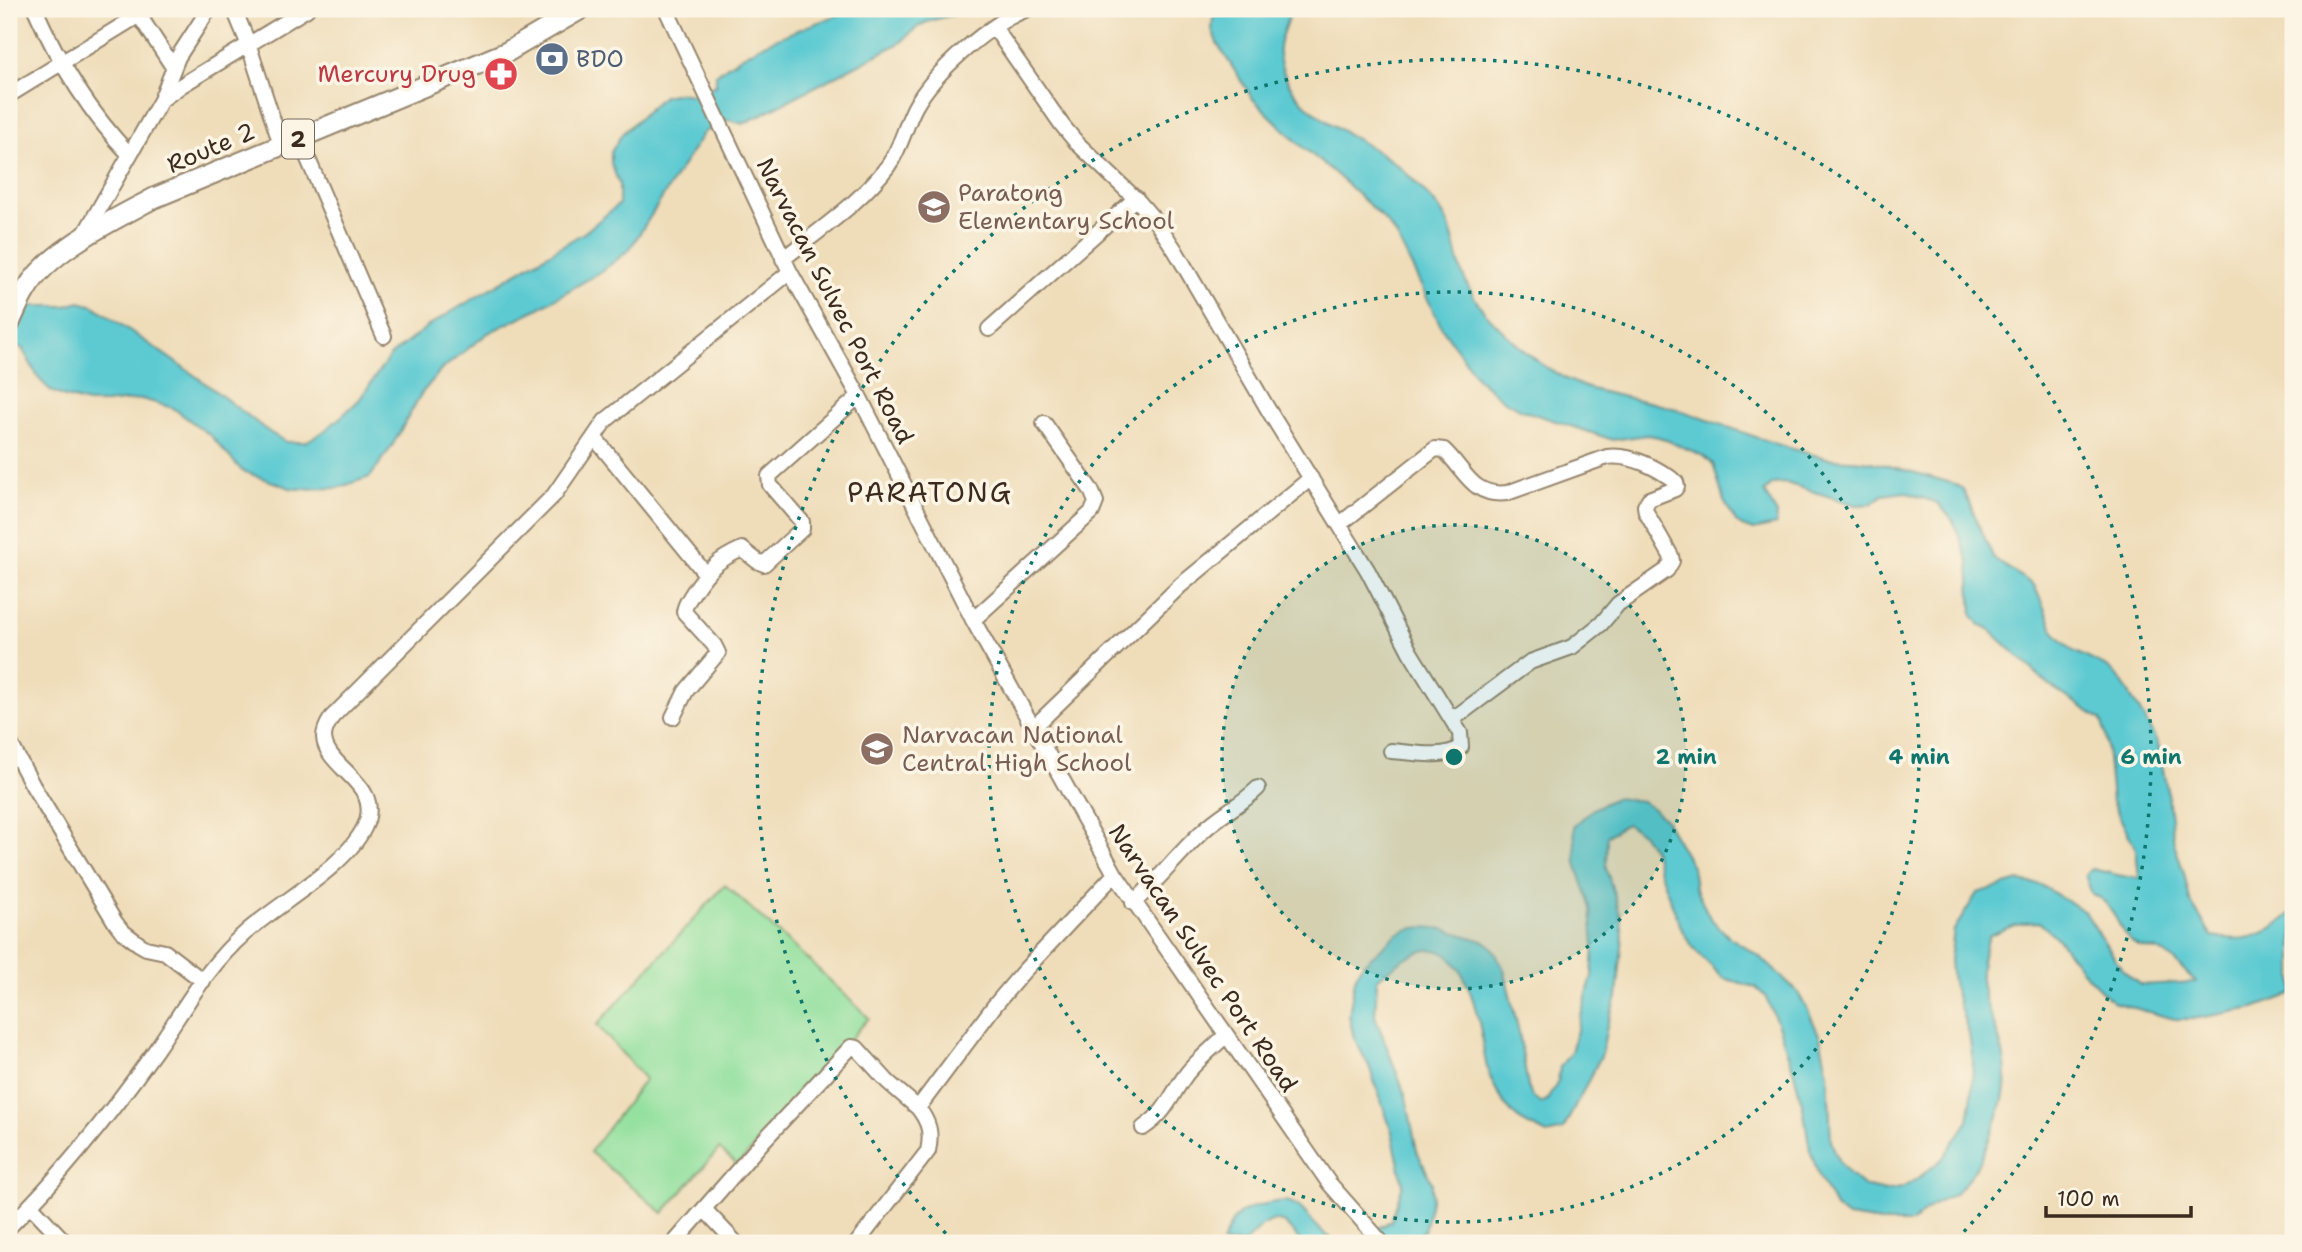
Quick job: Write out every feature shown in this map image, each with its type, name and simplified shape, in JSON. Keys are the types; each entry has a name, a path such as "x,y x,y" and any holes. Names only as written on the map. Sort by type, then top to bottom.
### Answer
{"highway":[{"name":"Route 2","path":"9,325 27,288 51,261 83,238 154,198 508,52 581,9"}],"street":[{"path":"35,9 63,62 98,118 129,154"},
{"path":"83,238 161,100 173,67 209,9"},
{"path":"234,9 290,142 384,336"},
{"path":"161,100 248,43 307,9"},
{"name":"Narvacan Sulvec Port Road","path":"666,9 787,265 859,396 973,620 1115,874 1329,1183 1382,1243"},
{"path":"9,1227 31,1206 124,1094 203,981 231,946 265,916 332,866 366,824 368,803 364,793 325,744 324,735 332,717 546,503 606,421 787,265 875,180 889,164 902,142 922,95 954,59 994,27 1027,9"},
{"path":"9,95 141,11 173,67"},
{"path":"994,27 1062,125 1084,150 1136,198 1175,250 1269,411 1368,571 1410,652 1460,733 1458,750 1426,753 1391,751"},
{"path":"989,329 1136,198"},
{"path":"673,717 686,691 718,653 684,612 688,600 705,573 742,549 764,564 802,529 802,522 770,485 769,477 859,396"},
{"path":"973,620 1092,512 1096,502 1091,490 1044,423"},
{"path":"594,437 705,573"},
{"path":"1340,524 1435,449 1444,450 1479,489 1495,495 1617,456 1639,462 1676,482 1675,489 1649,499 1645,506 1671,556 1667,570 1618,604 1601,624 1572,647 1530,662 1453,719"},
{"path":"1033,728 1181,585 1311,478"},
{"path":"9,741 33,786 122,931 146,948 170,955 203,981"},
{"path":"1133,903 1201,832 1258,788"},
{"path":"918,1108 995,1004 1115,874"},
{"path":"1143,1128 1158,1118 1189,1071 1225,1036"},
{"path":"674,1243 765,1139 851,1047 857,1048 888,1082 918,1108 929,1127 931,1137 929,1151 857,1243"},
{"path":"31,1206 66,1243"},
{"path":"704,1209 736,1243"}],"green space":[{"path":"725,885 869,1018 738,1165 719,1149 663,1213 590,1152 645,1079 597,1025"}],"water":[{"path":"855,9 965,9 923,24 900,43 743,124 729,120 704,132 629,250 602,271 537,309 488,333 441,370 421,394 392,446 370,477 337,488 293,489 242,471 211,436 173,408 142,399 88,403 51,391 39,379 22,348 9,342 9,306 66,306 80,302 94,306 197,377 269,432 286,442 305,442 341,417 359,400 390,356 428,326 585,232 619,204 619,184 611,163 611,152 622,134 663,96 680,93 691,95 716,85 716,75 748,53 782,36"},
{"path":"1225,9 1291,9 1281,38 1279,55 1285,77 1297,95 1331,124 1389,159 1427,195 1445,217 1462,273 1478,303 1511,339 1547,368 1588,388 1676,409 1789,448 1827,458 1894,467 1952,483 1963,489 1994,559 2034,585 2055,633 2073,651 2107,667 2119,677 2145,720 2158,744 2174,843 2190,901 2212,936 2236,939 2256,936 2274,927 2293,912 2293,994 2254,1008 2193,1019 2174,1019 2113,1002 2087,976 2056,937 2039,922 2020,924 1990,935 1983,955 1982,987 2001,1046 2006,1083 2000,1111 1980,1159 1956,1192 1930,1207 1912,1223 1888,1223 1848,1217 1835,1207 1819,1176 1810,1150 1793,1069 1765,996 1755,987 1723,978 1695,950 1683,932 1654,851 1642,833 1626,824 1607,836 1606,868 1620,914 1623,936 1617,997 1608,1022 1601,1056 1563,1130 1547,1134 1517,1118 1511,1111 1488,1073 1478,1017 1464,978 1449,957 1439,951 1421,951 1401,961 1377,979 1375,1016 1406,1097 1417,1151 1432,1183 1432,1196 1424,1231 1404,1243 1302,1243 1285,1223 1274,1220 1263,1225 1244,1243 1222,1243 1231,1224 1243,1211 1278,1201 1297,1205 1319,1229 1341,1241 1360,1237 1391,1221 1403,1184 1392,1132 1369,1066 1354,1038 1349,1015 1355,979 1361,966 1397,934 1424,927 1444,929 1486,942 1492,947 1504,969 1528,1087 1532,1096 1541,1103 1547,1100 1558,1082 1560,1067 1571,1052 1592,976 1594,946 1591,909 1576,863 1574,826 1593,809 1615,798 1642,801 1664,818 1692,866 1695,888 1710,918 1729,937 1759,956 1796,990 1820,1037 1828,1074 1831,1141 1838,1160 1863,1186 1885,1191 1902,1188 1942,1159 1968,1121 1973,1061 1969,1034 1952,983 1950,960 1954,930 1977,893 2019,881 2041,885 2085,912 2122,969 2140,985 2196,982 2164,953 2134,944 2105,902 2092,894 2085,875 2092,869 2139,878 2136,849 2112,802 2106,735 2101,720 2049,685 1991,631 1980,625 1972,614 1969,563 1954,522 1938,503 1905,492 1883,495 1871,504 1856,505 1786,483 1773,484 1764,492 1777,514 1776,525 1754,530 1736,522 1724,501 1713,464 1704,456 1659,437 1647,435 1613,440 1522,410 1503,400 1478,379 1442,328 1396,235 1382,217 1299,144 1253,99 1217,43 1212,29 1213,18"}],"place":[{"name":"BDO","path":"552,59"},
{"name":"Mercury Drug","path":"501,74"},
{"name":"Paratong Elementary School","path":"934,207"},
{"name":"Narvacan National Central High School","path":"877,749"}],"district":[{"name":"PARATONG","path":"930,492"}]}
